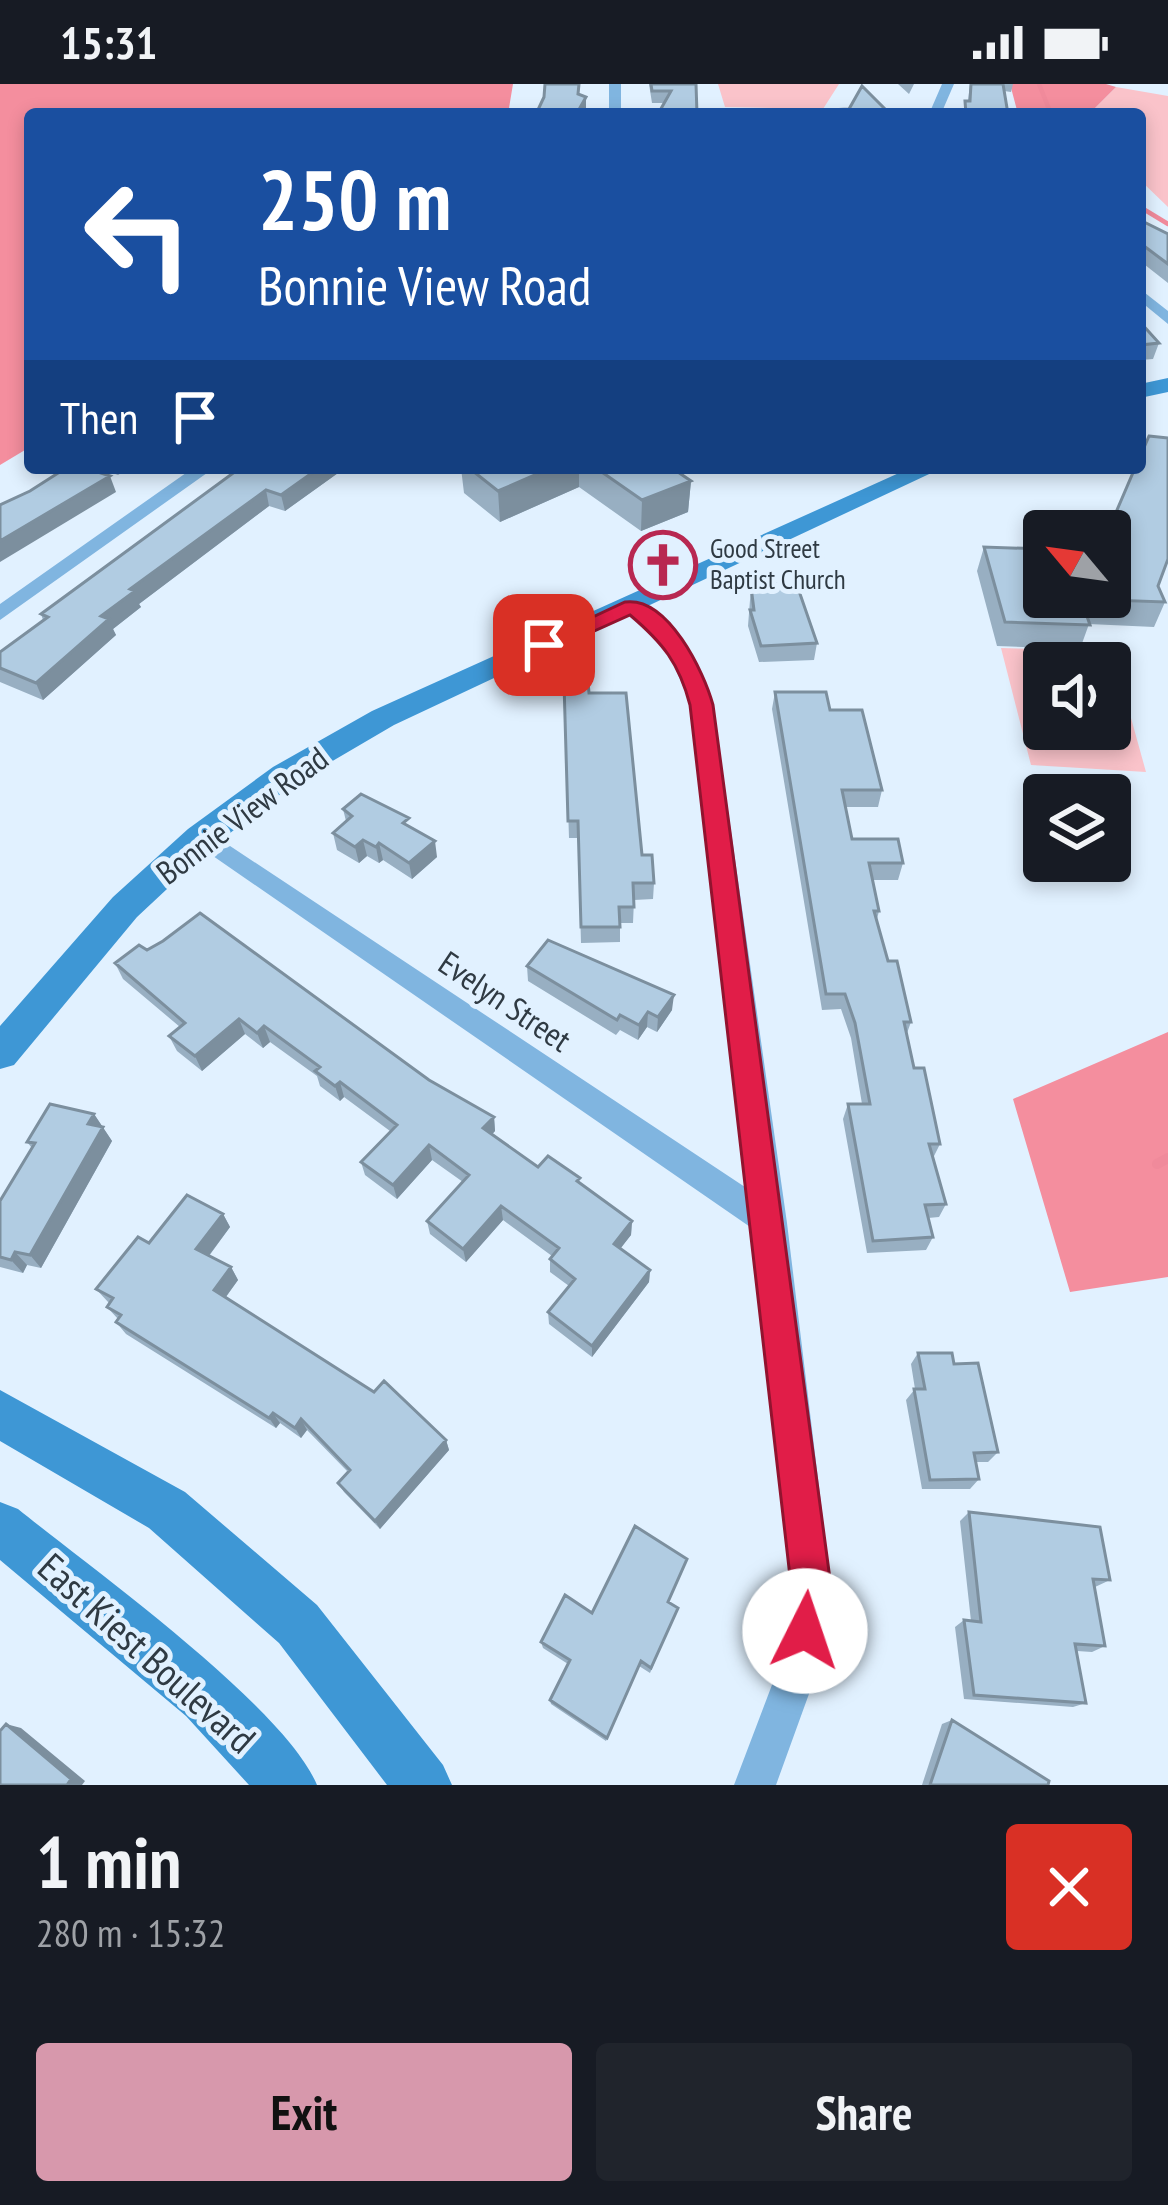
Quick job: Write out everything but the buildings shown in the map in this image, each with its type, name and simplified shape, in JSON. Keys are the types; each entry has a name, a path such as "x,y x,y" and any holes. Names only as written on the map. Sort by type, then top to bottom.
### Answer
{"street":[{"path":"1146,299 1168,319"},
{"path":"0,614 197,474"},
{"name":"Bonnie View Road","path":"0,1053 82,952 200,838 347,737 918,474"},
{"path":"632,606 674,641 693,671 702,705 770,1223 812,1594 798,1669 755,1785"},
{"name":"Evelyn Street","path":"200,838 770,1223"},
{"path":"0,1414 166,1510 298,1624 423,1785"},
{"name":"East Kiest Boulevard","path":"0,1527 205,1697 288,1785"}],"shaded area":[{"path":"0,84 513,84 509,108 24,108 24,451 0,465"},
{"path":"718,84 839,84 824,108 725,107"},
{"path":"1010,84 1116,87 1095,108 1016,108"},
{"path":"1116,87 1168,96 1168,207 1146,186 1146,108 1095,108"},
{"path":"1001,648 1023,649 1023,734"},
{"path":"1131,718 1146,772 1031,765 1027,750 1131,750"},
{"path":"1168,1032 1168,1277 1070,1292 1013,1099"}],"waterway":[{"path":"1039,84 1049,108"},
{"path":"1146,211 1168,224"},
{"path":"1157,1164 1168,1158"}],"place":[{"name":"Good Street Baptist Church","path":"663,565"}],"route":[{"path":"544,645 632,606 674,641 693,671 702,705 776,1270 812,1594 805,1631"}]}
